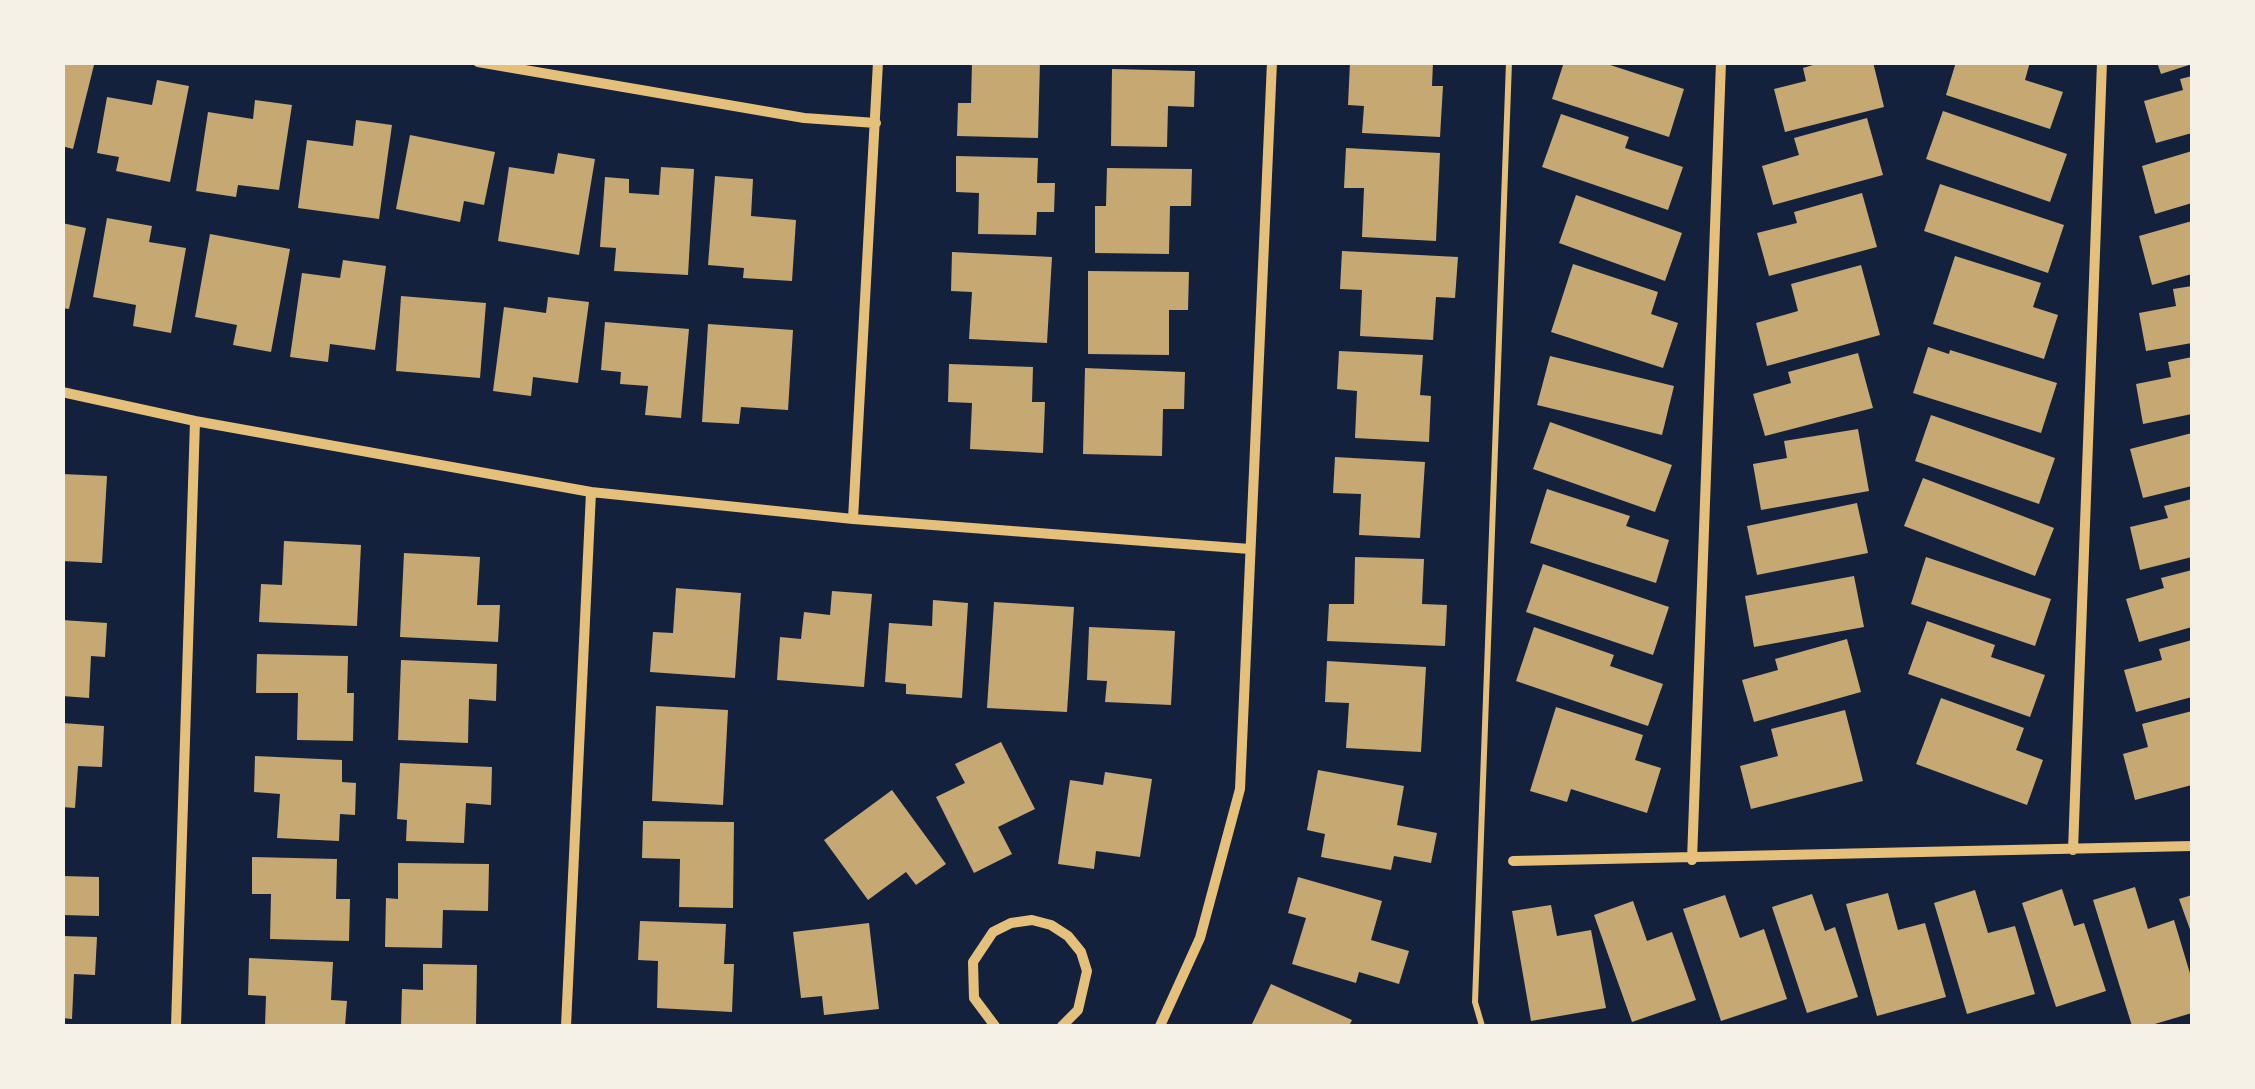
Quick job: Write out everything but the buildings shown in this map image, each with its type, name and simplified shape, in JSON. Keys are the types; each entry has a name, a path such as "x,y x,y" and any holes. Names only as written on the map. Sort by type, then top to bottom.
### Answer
{"street":[{"path":"478,62 804,118 876,123"},
{"path":"853,519 878,62"},
{"path":"1160,1026 1200,938 1240,789 1272,62"},
{"path":"1692,860 1721,62"},
{"path":"2073,850 2102,62"},
{"path":"62,392 195,421 591,492 853,519 1250,549"},
{"path":"176,1026 195,421"},
{"path":"566,1026 591,492"},
{"path":"1512,862 2192,846"},
{"path":"995,1026 974,998 973,962 993,932 1032,920 1052,925 1068,936 1087,971 1078,1010 1064,1026"}],"path":[{"path":"1482,1026 1475,1002 1475,983 1509,62"}]}
